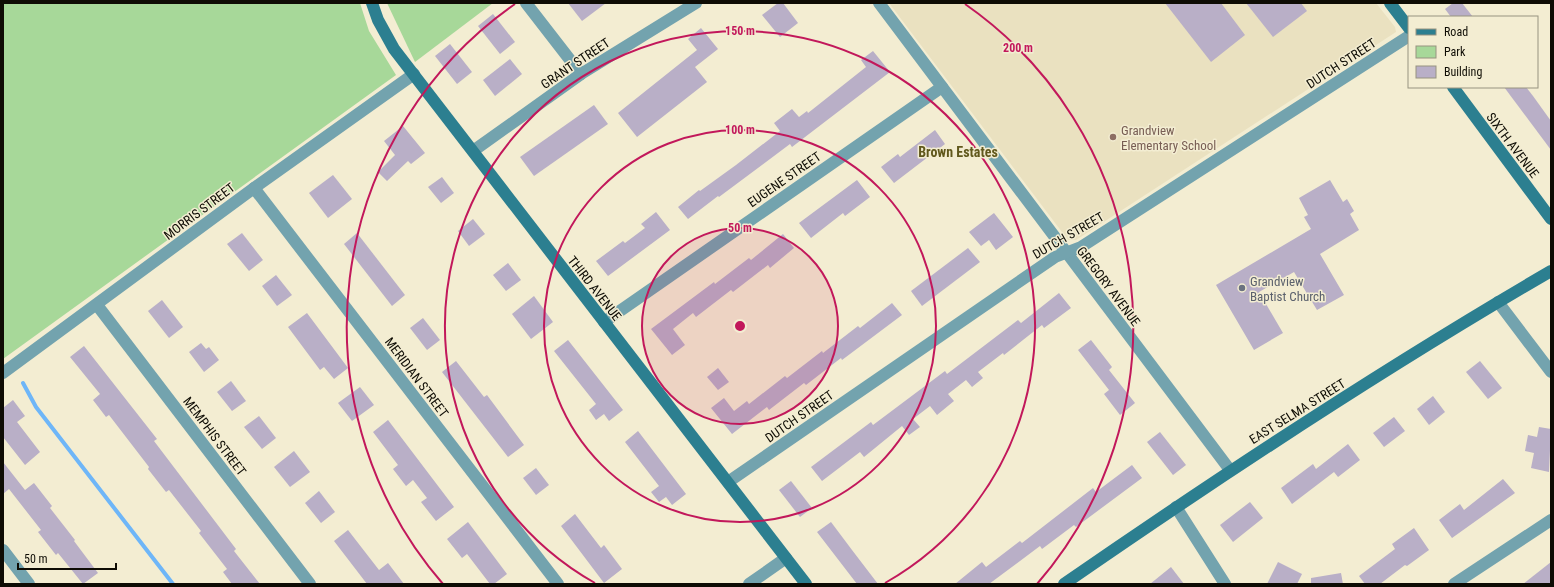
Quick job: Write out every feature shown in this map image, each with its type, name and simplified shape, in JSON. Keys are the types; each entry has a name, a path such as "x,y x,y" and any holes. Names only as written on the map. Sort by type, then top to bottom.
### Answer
{"street":[{"name":"THIRD AVENUE","path":"372,3 385,34 414,74 806,584"},
{"path":"526,3 581,74"},
{"name":"GRANT STREET","path":"473,151 581,74 696,3"},
{"name":"GREGORY AVENUE","path":"879,3 1230,470"},
{"path":"1390,3 1408,27"},
{"name":"DUTCH STREET","path":"728,482 1055,257 1081,247 1408,37"},
{"name":"MORRIS STREET","path":"3,373 97,306 254,188 414,74"},
{"name":"EUGENE STREET","path":"604,322 942,87"},
{"name":"SIXTH AVENUE","path":"1454,88 1551,219"},
{"name":"MERIDIAN STREET","path":"254,188 558,584"},
{"name":"EAST SELMA STREET","path":"1064,584 1230,470 1498,302 1551,271"},
{"path":"1498,302 1551,372"},
{"name":"MEMPHIS STREET","path":"97,306 310,584"},
{"path":"1176,507 1225,584"},
{"path":"1454,584 1551,520"},
{"path":"3,550 29,584"},
{"path":"749,584 786,558"}],"shaded area":[{"name":"Grandview Elementary School","path":"889,3 1376,3 1395,27 1396,32 1076,240 1068,240"}],"green space":[{"path":"3,3 360,3 369,31 396,75 3,359"},
{"path":"387,3 493,3 415,62"}],"building":[{"path":"568,3 606,3 582,21"},
{"path":"778,3 783,3 798,23 780,37 762,15"},
{"path":"1165,3 1221,3 1245,35 1211,62"},
{"path":"1246,3 1301,3 1307,11 1273,37"},
{"path":"1453,3 1462,3 1472,16 1450,16 1445,9"},
{"path":"493,14 515,42 500,54 478,26"},
{"path":"701,28 718,49 695,67 707,82 637,137 618,113 697,50 688,39"},
{"path":"450,44 472,72 457,84 435,56"},
{"path":"873,51 890,72 792,147 790,144 688,219 678,207 780,131 774,123 792,109 799,117 807,111 808,113 866,67 861,60"},
{"path":"510,59 522,74 495,96 483,80"},
{"path":"1505,88 1527,88 1533,96 1551,121 1551,150"},
{"path":"594,105 608,124 534,176 520,157"},
{"path":"403,126 425,153 411,164 408,161 387,181 378,172 395,155 384,141"},
{"path":"935,130 945,144 894,183 881,167 898,154 900,157"},
{"path":"333,175 352,199 328,218 309,193"},
{"path":"442,177 454,193 441,203 428,187"},
{"path":"857,180 870,197 845,216 843,213 811,238 799,223"},
{"name":"Grandview Baptist Church","path":"1330,180 1343,202 1347,199 1354,211 1350,214 1359,230 1320,254 1344,295 1317,310 1294,272 1259,292 1283,333 1254,350 1216,285 1311,229 1304,217 1308,215 1299,198"},
{"path":"656,212 670,230 608,276 596,261 623,241 625,243 645,228 641,224"},
{"path":"994,213 1013,237 996,250 989,240 981,246 969,232"},
{"path":"473,219 485,234 469,246 458,231"},
{"path":"242,233 263,260 249,271 227,244"},
{"path":"357,233 405,295 392,306 344,244"},
{"path":"783,234 794,248 770,268 768,265 733,292 731,290 696,317 693,313 673,329 685,345 672,355 651,329 714,282 715,284 749,258 751,260"},
{"path":"968,248 980,262 922,306 911,291"},
{"path":"508,263 521,280 506,291 493,275"},
{"path":"276,275 292,295 277,306 262,286"},
{"path":"1059,293 1071,308 1044,328 1042,325 1004,355 1003,353 978,372 983,378 972,387 966,380 948,394 954,401 937,415 930,406 913,419 920,427 909,435 902,426 864,457 860,452 822,481 811,467 871,422 873,425 945,371 947,374 1018,320 1021,323"},
{"path":"534,296 553,322 531,339 512,314"},
{"path":"162,300 183,327 169,338 148,311"},
{"path":"892,303 902,315 842,360 841,358 806,385 804,383 769,410 767,407 732,434 711,408 724,398 734,411 747,401 749,404 785,376 787,378 858,326 860,328"},
{"path":"307,313 348,368 334,379 324,367 320,370 288,327"},
{"path":"423,318 440,340 427,350 410,328"},
{"path":"568,340 623,410 609,421 604,414 596,420 589,410 596,404 554,351"},
{"path":"1091,340 1112,367 1109,370 1135,403 1120,415 1104,394 1109,390 1078,350"},
{"path":"201,343 206,349 209,347 219,360 204,372 189,352"},
{"path":"84,346 157,439 154,441 236,549 234,551 260,584 232,584 223,572 227,569 199,533 201,531 169,490 166,492 148,469 149,467 109,415 106,417 93,400 100,394 70,357"},
{"path":"456,361 484,397 487,395 524,445 508,457 442,372"},
{"path":"1480,361 1502,388 1488,399 1466,372"},
{"path":"718,368 729,382 718,390 707,377"},
{"path":"231,381 246,401 232,411 217,392"},
{"path":"360,387 374,405 352,421 338,403"},
{"path":"1433,396 1445,412 1429,425 1417,409"},
{"path":"13,400 25,416 17,422 40,452 25,465 3,437 3,408"},
{"path":"259,416 276,438 262,449 244,427"},
{"path":"1394,417 1405,431 1384,447 1373,433"},
{"path":"388,420 454,507 436,521 421,502 427,498 413,480 406,486 393,469 398,465 373,432"},
{"path":"1539,427 1551,429 1549,472 1531,468 1534,453 1525,451 1528,435 1537,437"},
{"path":"638,431 686,494 672,505 666,497 659,502 651,492 659,486 625,442"},
{"path":"1160,432 1186,465 1173,475 1147,442"},
{"path":"1348,444 1360,460 1338,477 1334,472 1292,504 1281,488 1313,464 1316,469"},
{"path":"294,451 310,472 290,487 274,467"},
{"path":"3,462 25,490 34,483 52,506 50,508 98,573 83,584 58,553 56,555 38,532 41,530 9,489 3,494"},
{"path":"1132,465 1142,478 1076,527 1074,525 1042,549 1040,546 989,584 955,584 982,562 986,567 1020,541 1022,543 1093,488 1096,492"},
{"path":"536,468 549,485 536,495 523,478"},
{"path":"1503,479 1515,493 1452,538 1439,520 1460,504 1464,510"},
{"path":"791,481 812,508 800,517 779,490"},
{"path":"319,491 335,512 321,523 305,503"},
{"path":"1250,502 1263,518 1233,542 1220,525"},
{"path":"575,514 601,548 604,545 622,569 604,583 561,526"},
{"path":"468,522 507,574 494,584 490,584 467,554 462,558 447,539"},
{"path":"831,522 878,584 857,584 817,532"},
{"path":"1414,528 1429,550 1407,566 1405,565 1380,584 1365,584 1359,576 1395,549 1392,544"},
{"path":"348,530 379,570 388,563 404,584 367,584 334,541"},
{"path":"1278,562 1302,574 1297,584 1267,584"},
{"path":"1551,562 1551,584 1523,584"},
{"path":"1171,567 1184,584 1150,584"},
{"path":"1341,573 1343,584 1311,584 1311,578"}],"waterway":[{"path":"23,383 36,407 173,584"}],"place":[{"name":"Grandview Elementary School","path":"1113,137"},
{"name":"Grandview Baptist Church","path":"1242,288"}],"district":[{"name":"Brown Estates","path":"958,152"}]}
